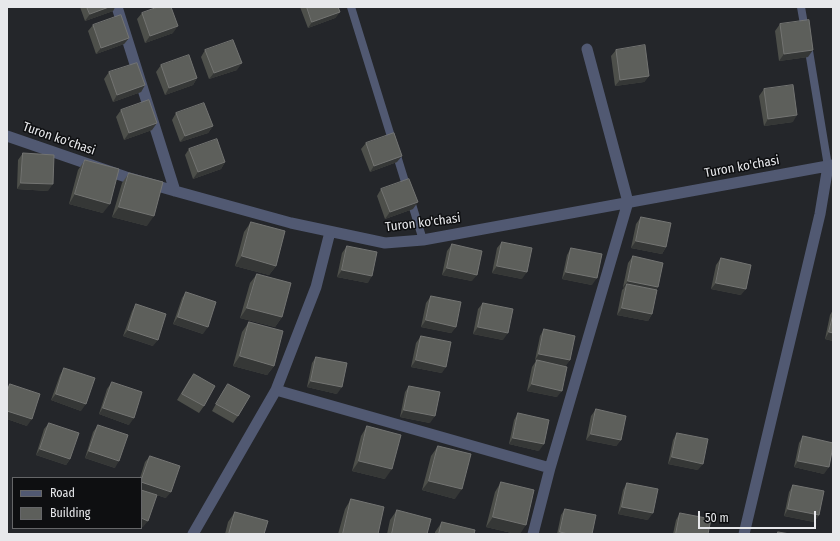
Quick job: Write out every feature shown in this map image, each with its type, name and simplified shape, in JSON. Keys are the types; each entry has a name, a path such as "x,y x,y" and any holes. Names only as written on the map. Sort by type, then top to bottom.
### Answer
{"street":[{"path":"117,7 175,192"},
{"path":"533,534 550,468 628,202 587,49"},
{"name":"Turon ko'chasi","path":"7,136 126,177 175,192 291,223 385,243 423,240 831,166"},
{"path":"744,534 831,166"},
{"path":"193,534 276,390 316,287 330,232"},
{"path":"276,390 550,468"}],"lane":[{"path":"351,7 423,240"},
{"path":"801,7 831,166"}],"building":[{"path":"87,7 109,7 90,14"},
{"path":"158,7 171,7 178,26 150,36 142,13"},
{"path":"307,7 338,7 340,12 312,22"},
{"path":"121,15 129,38 101,48 93,25"},
{"path":"809,20 813,50 784,54 780,24"},
{"path":"233,40 242,63 214,73 205,50"},
{"path":"645,45 649,76 620,80 616,50"},
{"path":"189,55 197,78 169,88 161,65"},
{"path":"137,63 145,85 117,95 109,72"},
{"path":"793,85 797,115 768,119 764,89"},
{"path":"149,100 157,123 129,133 121,110"},
{"path":"204,103 213,126 185,136 176,113"},
{"path":"394,133 402,156 374,166 366,143"},
{"path":"217,139 225,162 198,172 189,149"},
{"path":"23,153 54,155 53,184 21,183"},
{"path":"85,160 119,169 110,204 75,194"},
{"path":"129,173 163,182 154,216 119,207"},
{"path":"409,179 418,202 390,212 381,189"},
{"path":"641,217 671,223 666,247 636,241"},
{"path":"251,222 285,231 276,266 242,256"},
{"path":"502,242 532,248 527,272 497,266"},
{"path":"452,244 482,251 477,275 447,268"},
{"path":"347,246 377,252 372,276 342,270"},
{"path":"571,248 602,254 597,278 566,272"},
{"path":"633,256 663,263 658,287 628,281"},
{"path":"721,258 751,265 746,289 716,283"},
{"path":"257,274 291,283 282,317 247,308"},
{"path":"627,284 657,290 652,314 622,308"},
{"path":"186,292 216,302 208,327 178,317"},
{"path":"431,296 461,302 456,327 426,320"},
{"path":"483,303 513,309 508,333 478,327"},
{"path":"136,304 166,314 158,340 128,330"},
{"path":"833,315 833,333 829,332"},
{"path":"249,322 283,331 274,366 240,356"},
{"path":"544,329 575,336 570,360 539,354"},
{"path":"421,336 451,342 446,367 416,360"},
{"path":"316,357 347,363 342,387 311,381"},
{"path":"537,360 567,367 562,391 532,384"},
{"path":"64,368 95,378 86,404 56,394"},
{"path":"194,374 215,386 204,406 182,394"},
{"path":"112,382 142,392 134,418 103,408"},
{"path":"10,384 40,394 32,419 7,411 7,393"},
{"path":"228,384 250,396 238,416 216,404"},
{"path":"409,386 440,392 435,416 404,410"},
{"path":"596,409 626,416 621,440 591,434"},
{"path":"518,413 549,420 544,444 513,438"},
{"path":"49,423 79,433 70,459 40,449"},
{"path":"98,425 128,435 119,461 89,451"},
{"path":"367,426 401,435 392,469 359,461"},
{"path":"677,433 708,439 703,464 672,457"},
{"path":"803,436 833,443 829,467 798,461"},
{"path":"438,446 471,454 462,489 429,481"},
{"path":"150,456 180,466 171,492 142,482"},
{"path":"501,482 534,490 526,525 493,517"},
{"path":"627,483 658,489 653,513 622,507"},
{"path":"793,485 824,491 819,515 788,509"},
{"path":"142,490 157,495 148,521 142,518"},
{"path":"351,499 384,507 378,534 343,534"},
{"path":"565,509 596,515 592,534 568,534 560,532"},
{"path":"397,510 431,519 427,534 392,534"},
{"path":"235,512 268,521 264,534 229,534"},
{"path":"680,513 711,519 708,534 676,534"},
{"path":"442,522 475,530 474,534 439,534"},
{"path":"778,532 790,534 778,534"}]}
